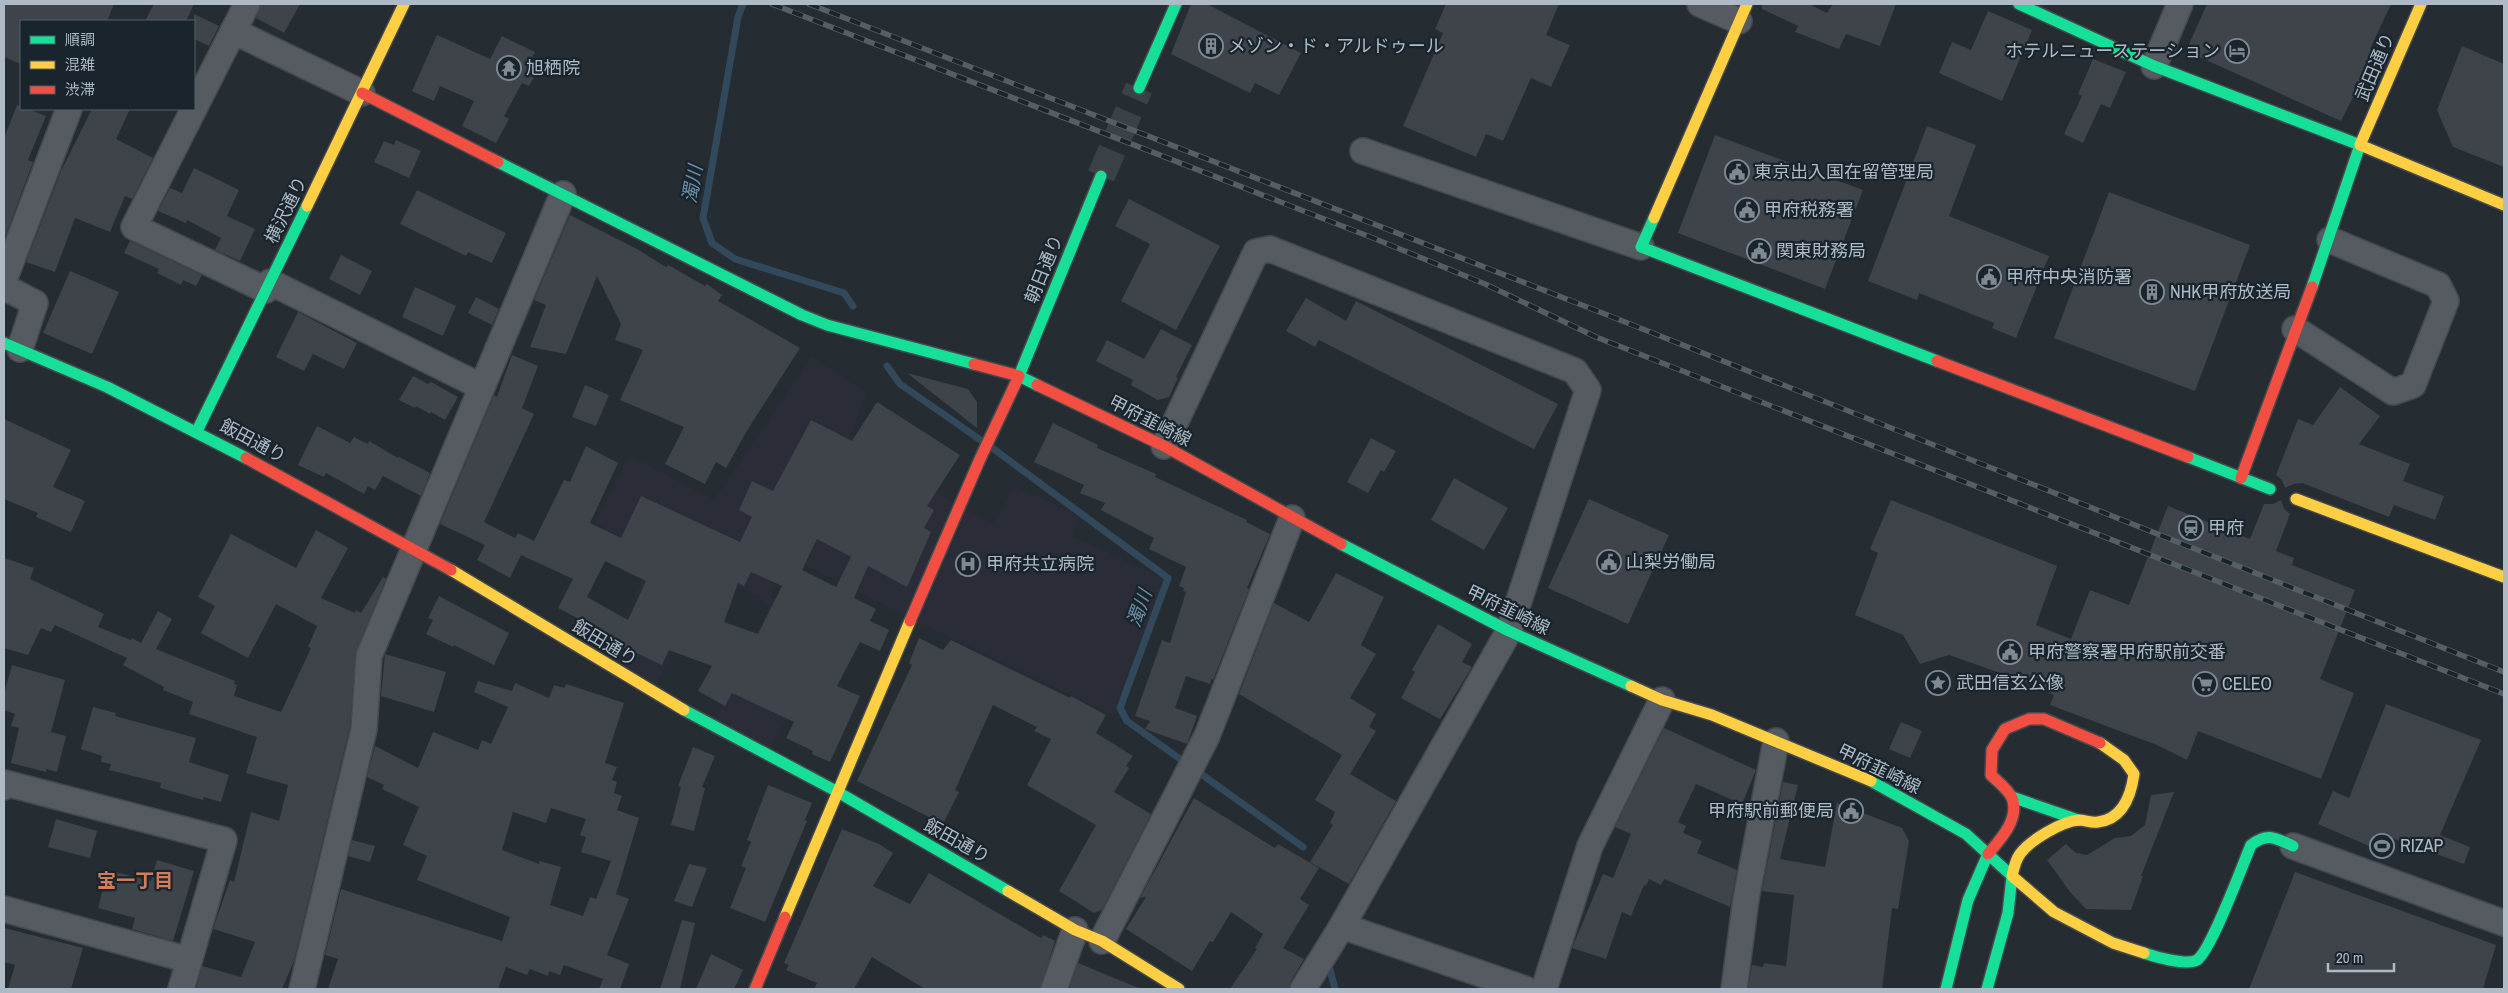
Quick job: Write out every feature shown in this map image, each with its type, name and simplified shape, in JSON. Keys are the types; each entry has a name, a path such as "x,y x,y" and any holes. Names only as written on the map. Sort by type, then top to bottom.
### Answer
{"street":[{"path":"195,106 247,4"},
{"name":"横沢通り","path":"197,431 404,4"},
{"path":"1139,88 1176,4"},
{"path":"1641,247 1701,114 1743,12 1700,4"},
{"path":"2019,4 2154,66 2360,145 2504,205"},
{"path":"2154,66 2180,4"},
{"name":"武田通り","path":"2241,478 2330,240 2360,145 2421,4"},
{"path":"233,31 362,93"},
{"name":"甲府韮崎線","path":"362,93 819,322 1019,376 1164,446 1292,518 1509,631 1662,700 1712,715 1876,783 1966,834 2054,912 2113,943 2158,958 2192,962 2199,959 2220,921 2251,845 2261,837 2272,837 2293,846"},
{"path":"4,280 69,110"},
{"path":"193,110 134,227 268,286 482,387"},
{"path":"1363,151 1641,247 2270,490"},
{"name":"朝日通り","path":"755,989 836,791 980,459 1019,376 1101,176"},
{"path":"302,989 364,730 369,656 563,194"},
{"path":"2296,329 2393,392 2413,385 2446,301 2438,285 2330,240"},
{"path":"1164,446 1256,252 1270,249 1575,371 1588,390 1509,631 1342,926 1303,989"},
{"path":"4,287 35,303 12,346"},
{"name":"飯田通り","path":"12,346 107,387 197,431 414,548 694,716 836,791 1075,930 1102,941 1179,989"},
{"path":"2296,500 2504,577"},
{"path":"1102,941 1207,736 1292,518"},
{"path":"1544,989 1590,846 1662,700"},
{"path":"2029,719 2044,719 2103,744 2124,760 2134,774 2132,791 2124,807 2116,816 2100,822 2078,820 2012,797 1992,775 1992,750 2005,729 2029,719"},
{"path":"1734,989 1746,899 1776,742"},
{"path":"4,787 5,783 224,840 181,989"},
{"path":"1946,989 1971,895 1982,864 1993,846 2005,835 2014,809 2012,797"},
{"path":"1987,989 2008,913 2014,864 2022,851 2050,832 2078,820"},
{"path":"2293,846 2504,923"},
{"path":"4,909 189,960"},
{"path":"1342,926 1525,989"},
{"path":"1054,989 1075,930"}],"shaded area":[{"name":"甲府共立病院","path":"811,356 867,393 851,434 959,506 994,523 1013,486 1080,515 1072,536 1164,579 1120,708 1115,716 911,619 786,555 770,597 829,627 768,755 712,726 769,605 759,600 760,596 709,574 653,692 604,663 655,553 595,523 629,455 714,500"}],"building":[{"path":"4,4 114,4 107,20 20,20 20,64 4,57"},
{"path":"154,4 194,4 186,20 146,20"},
{"path":"261,4 300,4 284,33 256,18"},
{"name":"メゾン・ド・アルドゥール","path":"1191,4 1207,4 1301,53 1279,95 1255,83 1250,93 1171,54"},
{"path":"1446,4 1559,4 1546,35 1570,45 1551,87 1531,78 1503,141 1486,134 1476,157 1403,126 1443,33 1435,29"},
{"path":"1762,4 1809,4 1827,13 1833,4 1896,4 1880,46 1846,34 1839,49 1795,32 1798,26 1762,9"},
{"path":"2207,4 2391,4 2370,49 2374,50 2361,81 2341,121 2186,51"},
{"path":"1988,11 2032,30 2002,101 1939,73 1952,42 1971,50"},
{"path":"194,14 219,26 209,46 195,39"},
{"path":"437,35 490,59 502,36 535,52 528,65 538,70 529,86 522,83 504,116 509,119 496,143 462,126 474,101 440,86 434,101 412,91"},
{"path":"2462,46 2504,64 2504,167 2453,147 2437,110"},
{"path":"2093,59 2126,72 2110,108 2101,104 2083,143 2064,134 2082,96 2078,94"},
{"path":"17,105 20,106 20,110 31,110 46,116 28,160 33,162 4,240 4,138"},
{"path":"92,110 130,110 116,139 153,158 132,199 125,196 110,232 75,218 55,272 26,262 61,171"},
{"path":"1927,126 1976,145 1949,216 2049,256 2016,338 1992,328 1994,323 1919,293 1917,300 1868,281"},
{"path":"1715,135 1863,190 1825,289 1678,233"},
{"path":"396,140 421,151 409,178 374,162 384,141 394,145"},
{"path":"194,168 239,190 227,216 255,229 240,261 215,250 221,238 187,220 186,223 158,211 170,188 182,193"},
{"path":"417,190 506,233 492,263 468,252 466,256 400,224"},
{"name":"NHK甲府放送局","path":"2109,192 2250,245 2195,391 2054,338"},
{"path":"1129,199 1220,246 1176,330 1121,301 1150,244 1115,226"},
{"path":"570,215 637,249 666,267 668,265 705,286 707,284 722,295 718,301 800,348 748,429 726,468 716,462 705,484 665,464 684,427 620,400 643,350 615,340 621,324 597,276 566,354 530,347 546,305 534,300"},
{"path":"130,241 202,275 196,286 183,280 181,285 157,273 159,269 124,253"},
{"path":"341,255 372,271 360,295 329,279"},
{"path":"70,271 119,292 92,354 43,333"},
{"path":"415,287 456,306 443,336 402,317"},
{"path":"476,297 499,309 492,325 468,313"},
{"path":"1306,298 1346,321 1356,301 1558,404 1534,449 1319,340 1315,347 1286,331"},
{"path":"298,312 357,343 344,369 313,354 304,371 276,357"},
{"path":"1161,329 1192,345 1176,377 1178,378 1169,397 1158,400 1131,385 1133,380 1096,361 1107,340 1144,359"},
{"path":"512,355 538,366 522,408 534,414 484,522 515,538 518,533 534,541 564,480 570,482 586,446 618,463 590,523 621,538 641,496 740,542 752,517 739,510 752,481 773,491 811,420 852,441 877,402 960,455 927,506 934,510 924,528 931,532 907,587 868,566 854,598 876,609 870,621 889,630 880,651 860,642 837,686 860,696 830,762 812,754 813,751 786,738 794,722 732,693 725,706 698,691 712,666 669,650 662,665 617,644 618,642 594,627 558,608 573,579 521,555 510,578 477,560 485,545 440,524 494,395 497,397","holes":["817,539 851,557 836,587 802,570","605,561 646,581 628,620 587,597","751,572 782,586 758,634 724,622 738,583 744,586"]},
{"path":"907,373 968,389 977,402 977,428"},
{"path":"413,376 428,384 431,382 458,397 445,420 431,412 430,414 416,406 415,408 399,400"},
{"path":"585,385 609,395 596,426 572,417"},
{"path":"2340,387 2380,416 2359,444 2410,464 2403,481 2444,496 2435,520 2394,505 2389,517 2302,483 2293,484 2285,488 2282,480 2276,475 2298,419 2313,425"},
{"path":"4,419 71,450 53,487 85,501 71,532 36,517 38,513 4,499"},
{"path":"1053,423 1098,445 1097,448 1156,474 1155,477 1247,520 1246,522 1270,534 1247,588 1249,589 1213,680 1211,679 1210,684 1186,676 1175,708 1197,716 1187,744 1145,729 1150,721 1135,716 1162,640 1170,643 1186,592 1183,591 1184,588 1179,586 1186,567 1149,549 1154,538 1101,510 1105,503 1080,493 1084,485 1034,462"},
{"path":"317,426 350,443 354,437 368,444 369,441 398,458 430,473 421,496 383,476 375,490 368,486 364,494 326,473 324,477 298,465"},
{"path":"1371,438 1396,451 1384,472 1381,470 1368,493 1347,482"},
{"path":"1454,478 1508,508 1484,550 1431,520"},
{"name":"山梨労働局","path":"1589,499 1669,535 1628,624 1548,588"},
{"path":"1891,500 2057,566 2036,625 2071,639 2090,590 2129,605 2168,506 2250,539 2264,504 2273,504 2281,500 2284,509 2290,514 2276,551 2294,558 2292,565 2355,590 2320,679 2354,693 2321,779 2198,731 2187,760 2157,745 2050,705 2054,695 2023,681 1949,655 1920,664 1903,635 1855,615 1878,553 1870,549"},
{"path":"316,530 348,548 321,598 355,613 356,610 361,613 383,577 386,579 356,651 350,726 294,961 282,989 196,989 202,966 241,977 255,942 213,929 230,880 234,882 251,812 279,821 288,785 246,773 257,737 189,714 193,702 163,690 164,687 123,665 127,658 55,625 51,632 41,628 28,655 4,648 4,558 34,568 30,579 104,614 98,627 131,640 132,638 141,643 158,611 172,619 156,649 235,681 234,684 237,685 234,696 281,712 311,648 308,647 317,626 276,604 248,658 201,633 215,606 198,597 231,534 296,568"},
{"path":"1336,573 1384,597 1361,645 1376,654 1350,698 1376,714 1369,727 1376,731 1350,774 1396,801 1349,884 1310,862 1333,825 1330,823 1335,812 1315,800 1342,755 1239,694 1274,603 1309,622"},
{"path":"439,596 509,633 494,665 454,645 453,647 426,634 433,620 428,618"},
{"path":"1438,624 1472,644 1462,662 1472,667 1440,719 1401,698 1415,672 1412,670"},
{"path":"919,638 943,650 951,640 1070,698 1071,696 1106,715 1096,733 1133,756 1126,766 1129,768 1114,792 1151,814 1102,910 1094,913 1059,891 1096,825 1027,785 1051,739 1034,731 1037,727 993,705 955,790 959,792 943,824 857,781 912,665 909,663"},
{"path":"385,654 446,672 434,712 381,696"},
{"path":"12,665 65,680 51,732 66,736 57,772 46,769 46,772 11,763 19,728 11,726 15,714 4,710 4,694"},
{"path":"478,681 512,691 515,683 549,698 554,685 564,688 566,684 624,703 605,763 617,767 612,780 617,782 614,793 622,796 617,810 639,818 616,894 629,899 607,955 629,964 620,989 599,989 603,979 564,965 560,975 549,971 548,976 530,969 527,975 506,967 498,989 328,989 338,959 325,955 341,889 502,941 510,917 417,880 427,856 403,845 419,807 382,789 384,785 367,777 375,746 418,768 433,732 478,750 482,740 491,744 508,707 474,692","holes":["551,808 586,819 580,835 586,837 581,852 611,861 596,899 590,897 583,916 550,905 561,867 540,861 539,864 502,850 513,812 546,823"]},
{"path":"2386,704 2481,740 2440,835 2470,847 2464,864 2392,838 2385,853 2318,824 2333,791 2349,798"},
{"path":"93,707 116,713 115,716 196,738 189,762 229,775 221,802 204,797 203,800 160,788 161,783 109,770 111,764 101,762 102,756 81,749"},
{"path":"1901,722 1922,731 1910,758 1889,749"},
{"path":"1664,728 1756,770 1742,804 1696,784 1678,822 1686,826 1683,833 1702,841 1697,853 1737,870 1730,907 1664,879 1661,885 1649,879 1646,886 1644,885 1631,916 1622,912 1606,959 1572,948 1603,874 1613,878 1631,834 1615,827"},
{"path":"693,747 715,756 702,787 705,788 694,831 671,825 681,787 678,786"},
{"path":"1783,782 1798,785 1780,859 1825,867 1837,803 1902,828 1909,841 1898,909 1892,908 1882,989 1748,989 1752,965 1763,967 1764,963 1786,966 1794,895 1762,891"},
{"path":"768,785 812,803 805,820 807,821 765,922 730,908 746,868 741,866 751,842 747,840"},
{"path":"2174,792 2141,876 2143,876 2131,910 2086,909 2070,892 2047,860 2066,844 2076,853 2087,855 2115,838 2131,836 2145,825 2151,795"},
{"path":"1194,798 1275,848 1278,844 1319,868 1300,899 1309,905 1283,948 1304,959 1291,981 1289,989 1230,989 1257,949 1255,948 1263,934 1231,912 1213,942 1210,941 1192,971 1126,929 1146,897 1140,898"},
{"path":"56,819 97,831 90,858 48,847"},
{"path":"842,829 879,844 893,853 873,886 910,904 929,873 1041,938 1043,935 1055,941 1040,989 925,989 872,957 854,989 814,989 817,983 786,970 789,965 784,963"},
{"path":"352,840 375,846 370,862 348,856"},
{"path":"157,860 194,871 173,941 132,929 135,918 98,908 108,870 151,881"},
{"path":"689,864 707,868 692,907 674,901"},
{"path":"2295,872 2496,945 2483,989 2249,989"},
{"path":"682,920 695,923 680,989 660,989"},
{"path":"4,928 83,948 71,989 8,989 15,965 4,962"},
{"path":"711,954 743,970 734,989 696,989"},
{"path":"1078,963 1141,989 1069,989"}],"waterway":[{"name":"濁川","path":"743,4 738,17 703,218 712,243 735,259 844,293 853,306"},
{"name":"濁川","path":"887,366 900,384 982,441"},
{"name":"濁川","path":"991,447 1168,578 1120,708 1127,721 1303,847"},
{"name":"濁川","path":"1328,962 1335,989"}],"tunnel":[{"path":"1101,176 1139,88"}],"railway":[{"path":"772,4 1373,238 1485,284 1596,337 2504,694"},
{"path":"809,4 1605,314 2504,672"}],"traffic: fast":[{"path":"1139,88 1176,4"},
{"path":"2019,4 2154,66 2360,145 2312,287"},
{"path":"498,162 802,315 827,325 974,364"},
{"path":"1037,385 1019,376 1101,176"},
{"path":"197,431 307,206"},
{"path":"1654,218 1641,247 1937,361"},
{"path":"4,343 107,387 246,458"},
{"path":"2188,457 2270,489"},
{"path":"1341,544 1509,631 1631,686"},
{"path":"684,710 836,791 1008,891"},
{"path":"1871,781 1966,834 2012,876 2008,913 1987,989"},
{"path":"2012,797 2078,820"},
{"path":"2144,953 2163,959 2186,962 2197,960 2203,953 2218,925 2251,845 2267,837 2293,846"},
{"path":"1946,989 1968,900 1988,854"}],"traffic: slow":[{"path":"307,206 404,4"},
{"path":"1654,218 1747,4"},
{"path":"2421,4 2360,145 2504,205"},
{"path":"2296,499 2504,577"},
{"path":"451,570 684,710"},
{"path":"785,917 910,621"},
{"path":"1631,686 1662,700 1712,715 1871,781"},
{"path":"2100,743 2124,760 2134,774 2131,790 2124,805 2120,811 2107,820 2095,822 2072,821 2046,832 2020,854 2012,876 2054,912 2113,943 2144,953"},
{"path":"1008,891 1075,930 1102,941 1179,989"}],"traffic: jam":[{"path":"362,93 498,162"},
{"path":"2241,478 2312,287"},
{"path":"1937,361 2188,457"},
{"path":"910,621 980,459 1019,376 974,364"},
{"path":"1037,385 1164,446 1341,544"},
{"path":"246,458 451,570"},
{"path":"1988,854 2008,829 2013,814 2012,798 2006,789 1991,775 1992,750 2005,729 2029,719 2044,719 2100,743"},
{"path":"755,989 785,917"}],"place":[{"name":"メゾン・ド・アルドゥール","path":"1211,46"},
{"name":"ホテルニューステーション","path":"2237,51"},
{"name":"旭栖院","path":"509,68"},
{"name":"東京出入国在留管理局","path":"1737,172"},
{"name":"甲府税務署","path":"1747,210"},
{"name":"関東財務局","path":"1759,251"},
{"name":"甲府中央消防署","path":"1989,277"},
{"name":"NHK甲府放送局","path":"2152,292"},
{"name":"甲府","path":"2191,528"},
{"name":"山梨労働局","path":"1609,562"},
{"name":"甲府共立病院","path":"968,564"},
{"name":"甲府警察署甲府駅前交番","path":"2010,652"},
{"name":"武田信玄公像","path":"1938,683"},
{"name":"CELEO","path":"2205,684"},
{"name":"甲府駅前郵便局","path":"1851,811"},
{"name":"RIZAP","path":"2382,846"}],"district":[{"name":"宝一丁目","path":"135,880"}]}
